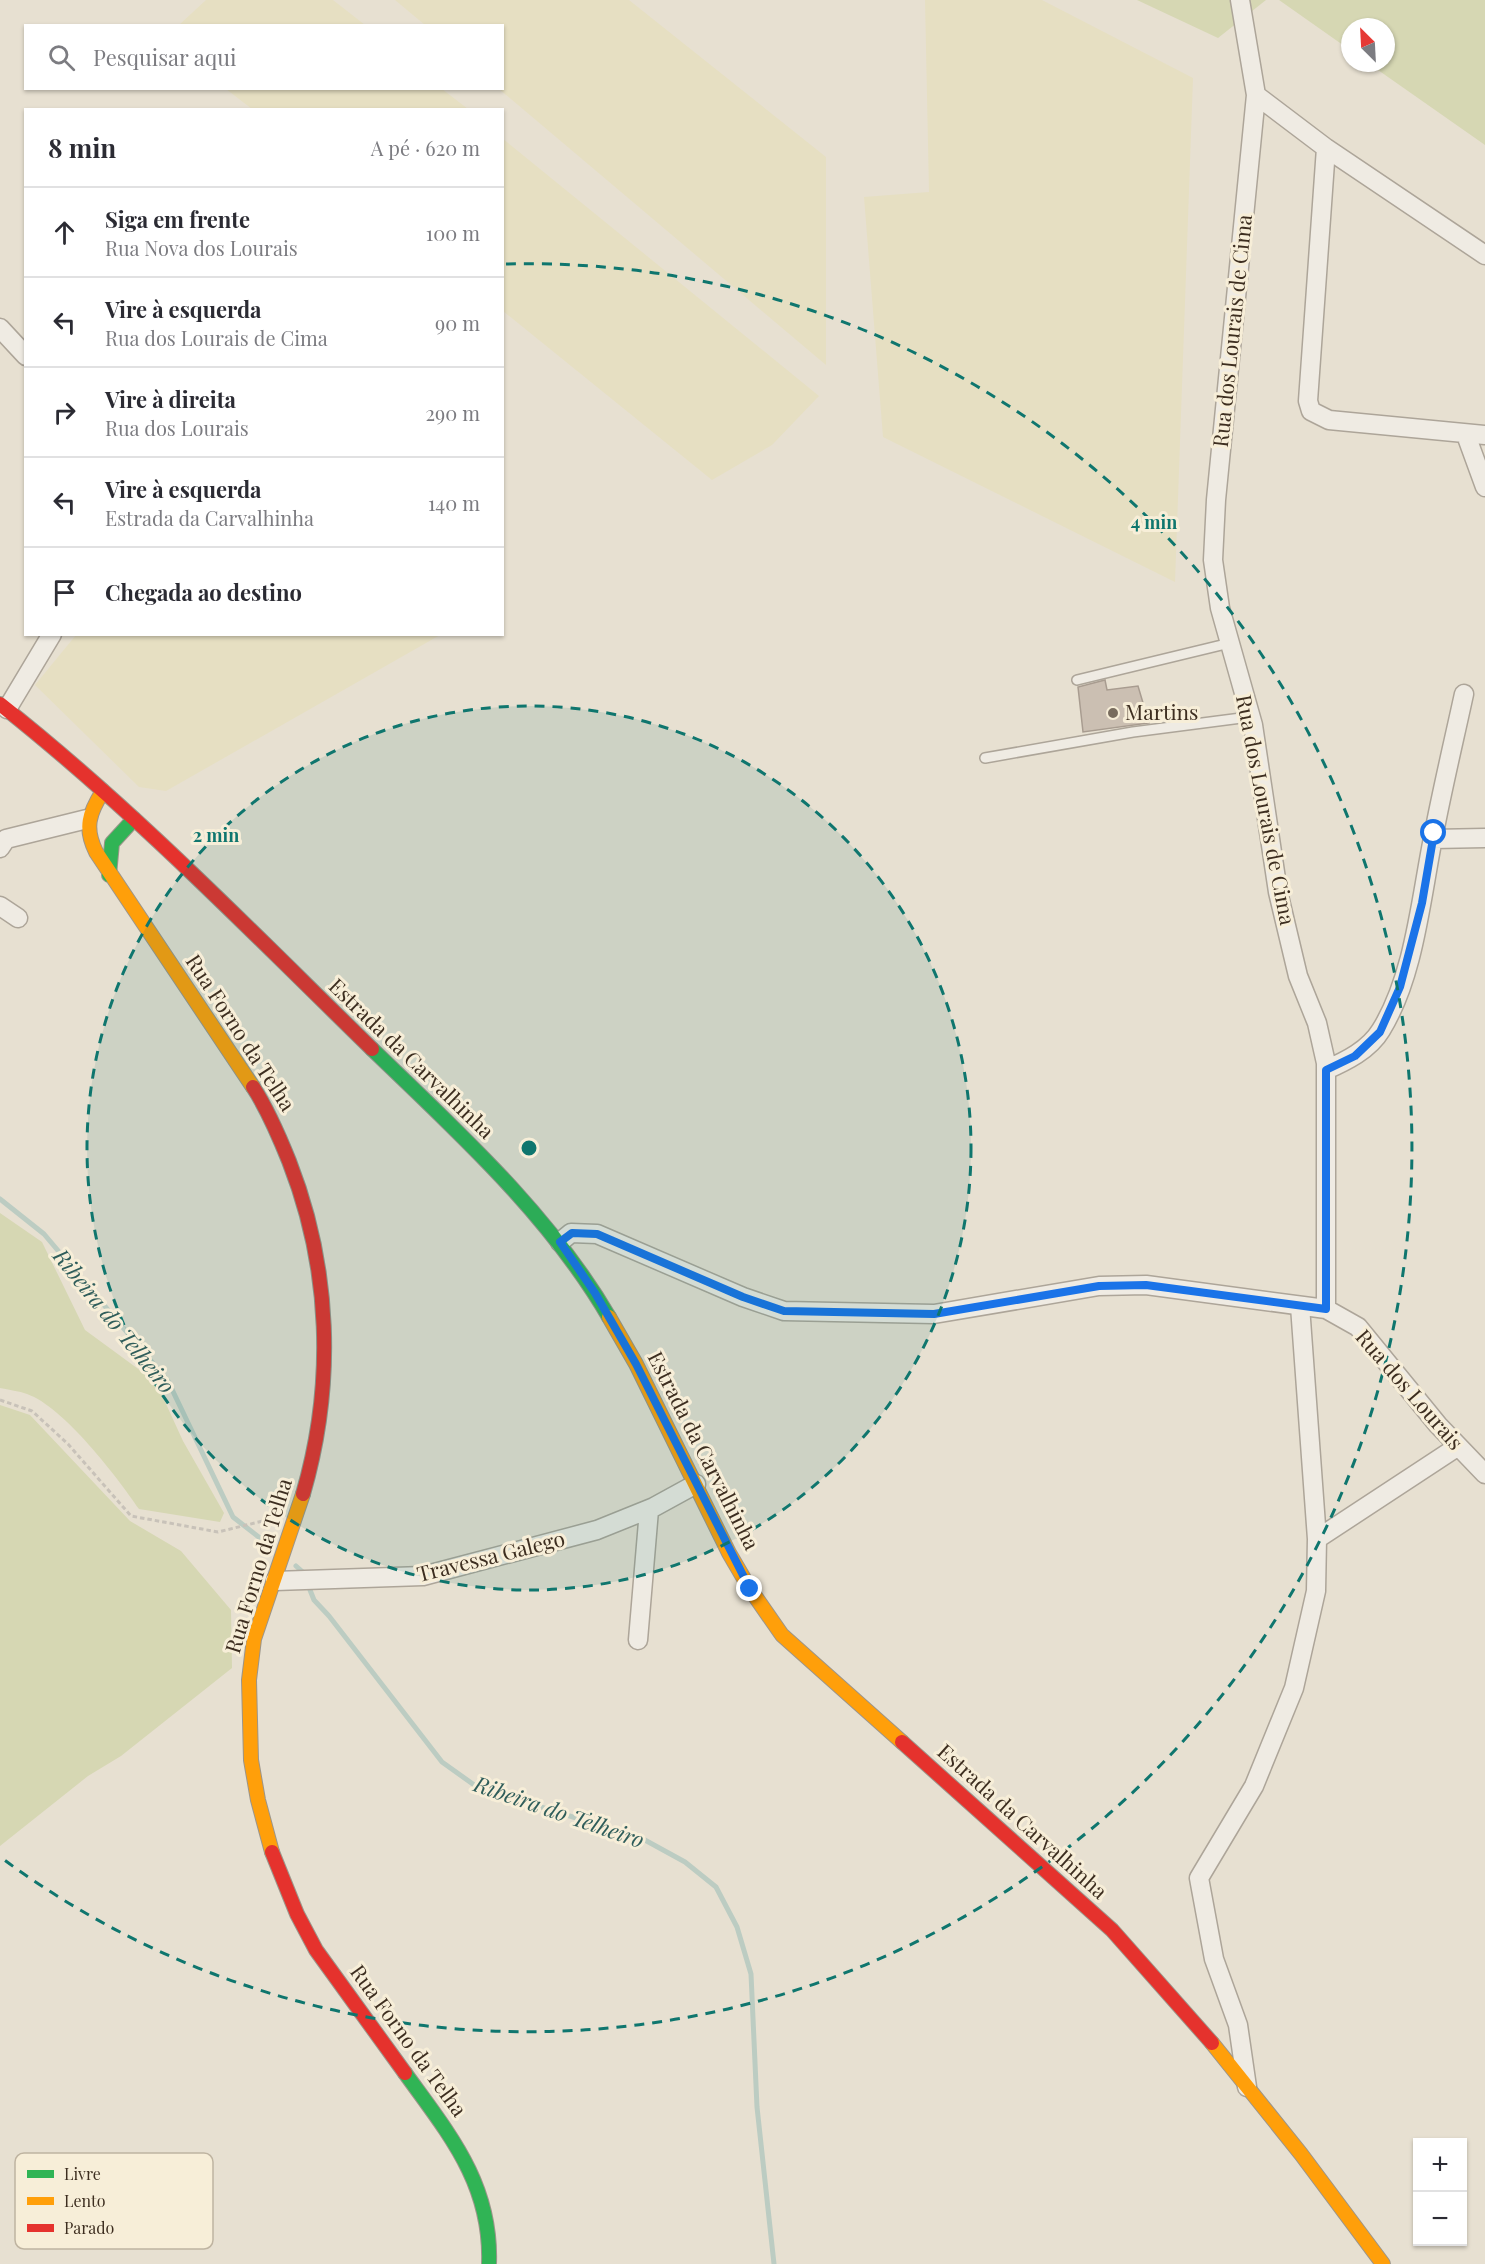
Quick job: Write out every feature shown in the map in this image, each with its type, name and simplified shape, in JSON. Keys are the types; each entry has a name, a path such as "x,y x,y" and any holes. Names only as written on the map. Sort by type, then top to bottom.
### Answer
{"main road":[{"name":"Estrada da Carvalhinha","path":"3,706 134,819 448,1122 560,1242 615,1325 750,1589 790,1643 1112,1930 1188,2013 1247,2086 1383,2264"},
{"path":"103,790 88,812 87,822 102,837 114,835 134,819"},
{"name":"Rua Forno da Telha","path":"87,822 91,842 109,875 259,1096 291,1158 314,1246 328,1343 320,1425 312,1462 254,1639 247,1734 252,1777 267,1835 286,1888 318,1953 456,2143 471,2171 488,2223 489,2264"},
{"path":"109,875 110,849 114,835"}],"street":[{"name":"Rua dos Lourais de Cima","path":"1240,0 1256,94 1213,560 1220,608 1253,725 1278,892 1298,976 1317,1023 1326,1070 1326,1309"},
{"path":"1256,94 1326,148 1485,255"},
{"path":"1326,148 1308,401 1311,411 1329,420 1466,435 1485,435"},
{"path":"0,328 24,354"},
{"path":"1466,435 1485,487"},
{"path":"3,706 51,636"},
{"path":"1326,1070 1355,1056 1380,1032 1400,987 1422,903 1433,839 1464,694"},
{"path":"0,848 6,839 87,822"},
{"path":"1433,839 1485,838"},
{"path":"0,906 18,918"},
{"name":"Rua dos Lourais","path":"560,1242 572,1233 597,1234 743,1297 784,1311 934,1314 1099,1286 1146,1285 1326,1309 1358,1327 1457,1447 1485,1474"},
{"path":"1247,2086 1238,2025 1215,1959 1199,1878 1254,1786 1294,1688 1316,1591 1317,1539 1300,1306"},
{"path":"1317,1539 1457,1447"},
{"name":"Travessa Galego","path":"274,1581 423,1576 597,1530 649,1510 696,1484"},
{"path":"638,1640 649,1510"}],"lane":[{"path":"1077,680 1230,643"},
{"path":"985,758 1133,732 1249,717"}],"path":[{"path":"0,1400 32,1411 68,1444 131,1515 218,1532 296,1512"}],"shaded area":[{"path":"206,0 333,0 364,24 180,24"},
{"path":"395,0 629,0 826,157 826,365 500,90 504,90 504,24 424,24"},
{"path":"925,0 1042,0 1193,78 1175,582 883,437 864,197 929,192"},
{"path":"227,90 443,90 467,108 251,108"},
{"path":"504,140 819,396 772,445 712,480 504,312"},
{"path":"75,636 438,636 166,791 139,787 35,685"}],"green space":[{"path":"1137,0 1266,0 1218,38"},
{"path":"1279,0 1485,0 1485,145 1381,72 1395,72 1395,18 1341,18 1341,44"},
{"path":"0,1213 42,1242 85,1330 156,1382 183,1441 224,1513 220,1522 139,1509 89,1444 57,1413 42,1401 27,1394 0,1388"},
{"path":"0,1405 30,1415 130,1521 181,1551 231,1610 232,1668 121,1756 88,1776 0,1846"}],"building":[{"name":"Martins","path":"1105,680 1107,690 1138,686 1149,723 1083,732 1078,687"}],"waterway":[{"name":"Ribeira do Telheiro","path":"0,1199 44,1234 168,1381 233,1517 269,1545"},
{"name":"Ribeira do Telheiro","path":"296,1566 305,1574"},
{"name":"Ribeira do Telheiro","path":"310,1590 314,1600 329,1616 442,1762 477,1787 643,1839 685,1862 716,1887 737,1927 751,1974 757,2107 774,2264"}],"traffic: fast":[{"path":"109,875 112,843 134,819"},
{"path":"372,1049 500,1175 559,1243 609,1317"},
{"path":"405,2073 465,2161 483,2209 488,2235 489,2264"}],"traffic: slow":[{"path":"103,791 94,806 89,828 96,852 253,1087"},
{"path":"609,1317 636,1364 729,1553 750,1589 782,1635 902,1742"},
{"path":"272,1852 258,1800 251,1760 249,1680 254,1639 303,1494"},
{"path":"1212,2043 1301,2154 1383,2264"}],"traffic: jam":[{"path":"0,704 144,828 372,1049"},
{"path":"253,1087 277,1133 303,1202 320,1284 324,1326 324,1369 320,1411 303,1494"},
{"path":"902,1742 1112,1930 1212,2043"},
{"path":"272,1852 297,1914 316,1950 405,2073"}],"place":[{"name":"Martins","path":"1113,713"}],"route":[{"path":"750,1589 729,1553 615,1325 560,1242 572,1233 597,1234 743,1297 784,1311 934,1314 1099,1286 1146,1285 1326,1309 1326,1070 1355,1056 1380,1032 1400,987 1422,903 1434,833"}]}
